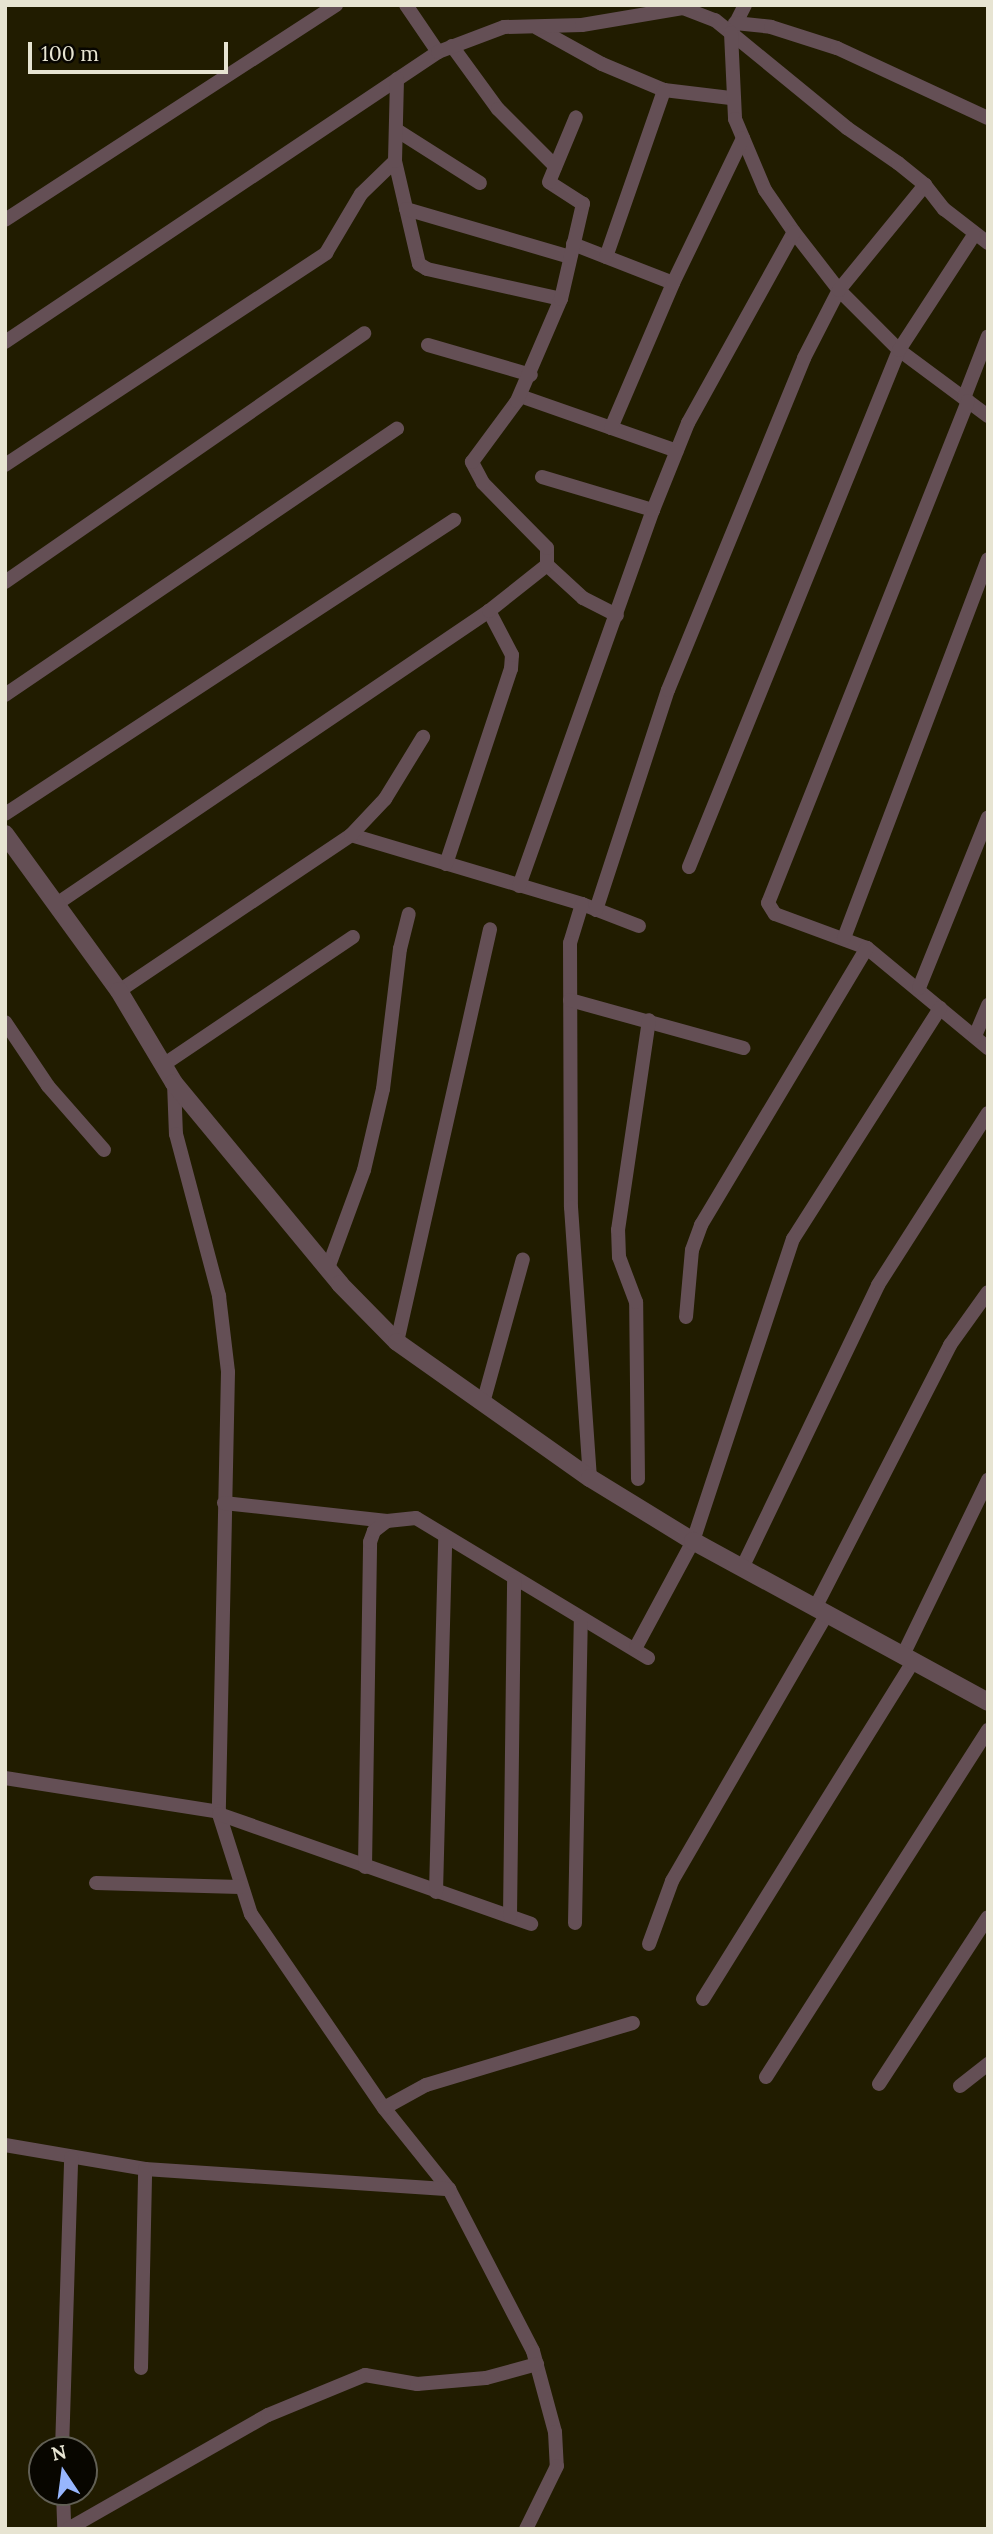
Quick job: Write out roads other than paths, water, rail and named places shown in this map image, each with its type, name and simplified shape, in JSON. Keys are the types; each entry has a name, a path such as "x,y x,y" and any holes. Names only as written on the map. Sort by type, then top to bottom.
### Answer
{"street":[{"path":"5,220 336,5"},
{"path":"406,5 498,109 555,166"},
{"path":"745,5 733,28 731,98 743,138 765,190 839,290 899,351 988,416"},
{"path":"5,342 445,49 504,27 537,28 683,8 733,28 925,185 944,209 974,235 988,243"},
{"path":"733,28 771,27 837,48 988,118"},
{"path":"537,28 602,64 664,90 731,98"},
{"path":"397,79 398,131 395,161 419,264 427,269 561,299"},
{"path":"606,257 664,90"},
{"path":"576,117 549,185 583,204 561,299 520,396 472,462 483,482 547,548 547,565 583,598 617,615"},
{"path":"398,131 480,183"},
{"path":"611,428 673,283 743,138"},
{"path":"5,465 316,261 332,244 361,194 395,161"},
{"path":"596,910 668,690 804,358 839,290 925,185"},
{"path":"406,209 606,257 673,283"},
{"path":"519,886 653,510 677,451 794,232"},
{"path":"689,867 899,351 974,235"},
{"path":"5,582 364,333"},
{"path":"988,336 966,400 768,903 775,914 867,948 919,988 988,1048"},
{"path":"428,345 531,375"},
{"path":"520,396 677,451"},
{"path":"5,695 397,429"},
{"path":"542,477 653,510"},
{"path":"5,814 454,520"},
{"path":"844,938 988,559"},
{"path":"55,905 489,611 547,565"},
{"path":"446,864 511,669 512,655 489,611"},
{"path":"119,991 351,835 385,799 423,737"},
{"path":"919,988 988,817"},
{"path":"5,834 119,991 174,1083 328,1268 397,1342 590,1478 693,1541 987,1699"},
{"path":"351,835 582,904 639,926"},
{"path":"582,904 570,943 571,1207 590,1478"},
{"path":"328,1268 364,1170 383,1088 400,948 409,914"},
{"path":"397,1342 490,929"},
{"path":"163,1065 353,937"},
{"path":"686,1317 692,1250 701,1225 867,948"},
{"path":"570,1000 743,1048"},
{"path":"975,1036 988,1005"},
{"path":"636,1647 693,1541 793,1239 940,1008"},
{"path":"638,1479 636,1302 619,1257 618,1230 649,1020"},
{"path":"5,1022 48,1086 104,1150"},
{"path":"174,1083 176,1134 219,1296 228,1372 219,1813 251,1914 384,2108 449,2189 537,2364 555,2432 556,2466 526,2529"},
{"path":"743,1568 878,1286 988,1113"},
{"path":"483,1402 523,1259"},
{"path":"649,1944 672,1881 821,1611 950,1345 988,1292"},
{"path":"703,1999 908,1658 988,1480"},
{"path":"224,1503 387,1521 416,1518 581,1620 636,1647 648,1658"},
{"path":"365,1867 370,1542 374,1531 387,1521"},
{"path":"436,1892 445,1538"},
{"path":"510,1916 514,1578"},
{"path":"575,1923 581,1620"},
{"path":"766,2077 988,1730"},
{"path":"5,1778 219,1813 531,1924"},
{"path":"96,1883 240,1886"},
{"path":"878,2084 988,1917"},
{"path":"384,2108 426,2085 633,2023"},
{"path":"960,2086 988,2064"},
{"path":"5,2145 145,2169 449,2189"},
{"path":"62,2436 71,2157"},
{"path":"141,2368 145,2169"},
{"path":"64,2506 66,2529 268,2415 365,2375 416,2384 486,2378 537,2364"}]}
